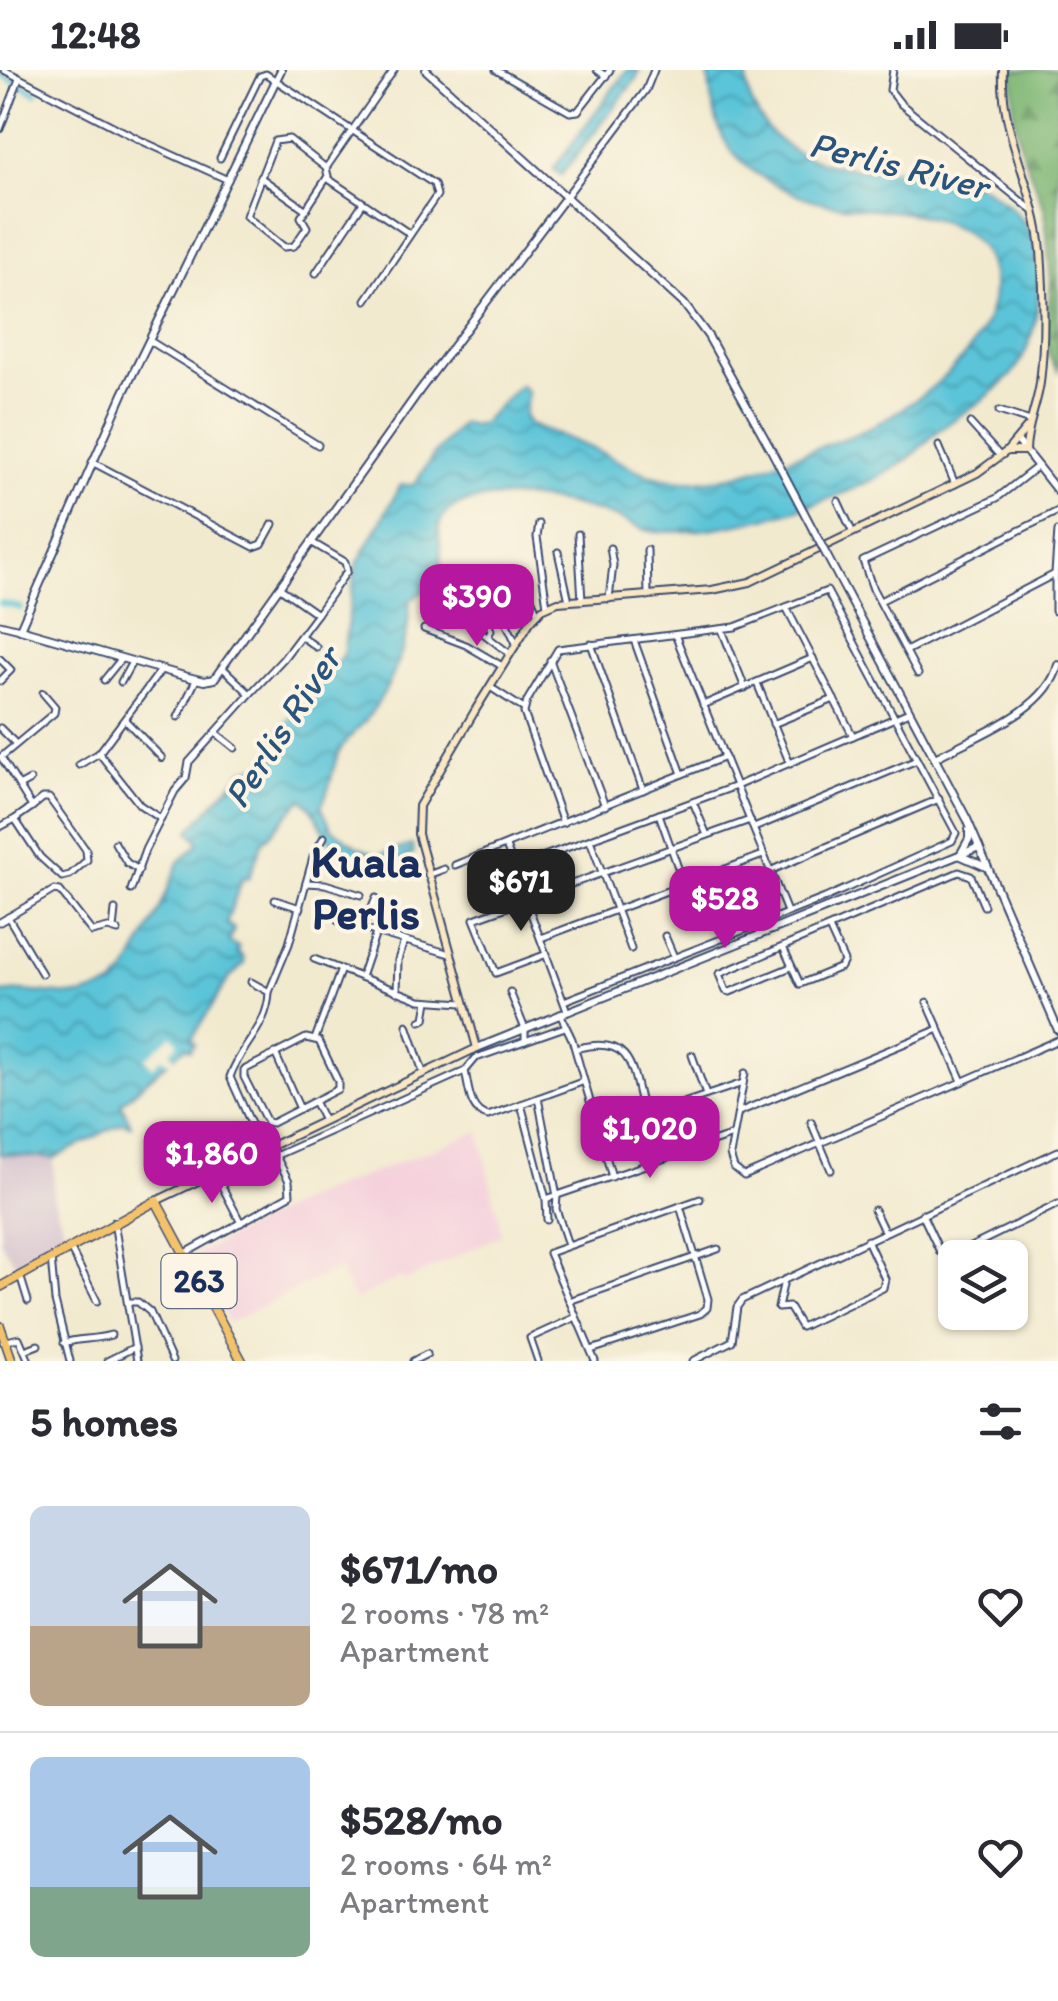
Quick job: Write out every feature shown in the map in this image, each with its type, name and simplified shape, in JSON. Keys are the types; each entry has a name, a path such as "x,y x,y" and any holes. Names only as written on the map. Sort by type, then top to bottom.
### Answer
{"main road":[{"path":"1003,70 1007,129 1041,248 1042,368 1030,423 1029,454 1004,454"},
{"path":"0,1287 114,1222 477,1048 428,874 418,829 420,806 502,666 547,606 740,585 956,484 1004,454 1030,423"},
{"name":"263","path":"156,1201 242,1361"},
{"path":"0,1299 17,1277"},
{"path":"0,1326 6,1350"}],"street":[{"path":"4,70 17,83 228,180"},
{"path":"20,629 92,462 282,70"},
{"path":"326,168 284,138 272,144 246,216 284,247 294,246 306,229 301,217 327,178 326,168 394,70"},
{"path":"426,70 693,315 770,446 936,758 970,825 1058,1030"},
{"path":"496,70 570,112 578,111 608,73 597,70"},
{"path":"0,624 211,681 224,669 311,542 638,102 654,70"},
{"path":"893,70 890,90 902,104 1032,210"},
{"path":"220,158 260,76 266,74 437,188 437,195 366,300"},
{"path":"0,129 17,83"},
{"path":"260,177 305,209"},
{"path":"327,178 410,234"},
{"path":"316,273 363,203"},
{"path":"150,341 318,445"},
{"path":"998,411 1030,423"},
{"path":"970,423 1004,454"},
{"path":"1017,440 1058,492"},
{"path":"939,446 956,484"},
{"path":"92,462 254,547 262,544 274,524"},
{"path":"918,674 862,565 866,559 997,498 1038,466"},
{"path":"838,501 852,531"},
{"path":"880,601 1056,512 1055,611"},
{"path":"539,524 537,536 547,606"},
{"path":"578,534 582,601"},
{"path":"131,890 145,850 188,775 190,762 301,636 348,566 311,542"},
{"path":"610,548 610,599"},
{"path":"647,550 648,596"},
{"path":"558,552 569,602"},
{"path":"906,651 1055,574"},
{"path":"486,580 516,644"},
{"path":"503,580 510,590 530,594 538,614"},
{"path":"279,588 317,614"},
{"path":"524,709 550,660 563,647 722,630 800,599 829,592 956,836 922,857 564,1001"},
{"path":"786,606 853,736"},
{"path":"481,608 491,630 488,636"},
{"path":"462,617 510,654"},
{"path":"424,629 466,645 502,666"},
{"path":"722,630 745,688"},
{"path":"301,636 316,648"},
{"path":"676,637 792,923"},
{"path":"634,640 682,774"},
{"path":"591,644 643,790"},
{"path":"703,704 813,658"},
{"path":"0,659 11,670 0,681"},
{"path":"104,680 121,659"},
{"path":"550,660 604,806"},
{"path":"121,682 132,662"},
{"path":"936,758 1031,705 1049,687 1058,664"},
{"path":"224,669 250,694"},
{"path":"79,765 99,753 126,722 161,670"},
{"path":"178,717 196,680"},
{"path":"756,684 790,764"},
{"path":"490,687 524,709 563,823"},
{"path":"32,806 1,757 55,711 42,693"},
{"path":"773,724 834,698"},
{"path":"514,867 736,786 909,712"},
{"path":"126,722 162,758"},
{"path":"0,728 16,744"},
{"path":"216,732 235,748"},
{"path":"928,746 950,750"},
{"path":"943,772 950,750"},
{"path":"99,753 144,808 161,819"},
{"path":"455,865 725,757"},
{"path":"754,828 917,759"},
{"path":"19,786 30,780"},
{"path":"0,827 43,798 49,798 86,850 87,860 70,876 62,876 48,868 14,819"},
{"path":"771,871 940,799"},
{"path":"693,802 707,835"},
{"path":"659,814 698,924"},
{"path":"547,954 504,972 493,971 474,919 750,820"},
{"path":"960,856 969,839 970,825"},
{"path":"184,1254 290,1195 288,1181 275,1156 231,1082 232,1073 262,1026 269,992 300,908 314,854 324,837"},
{"path":"590,840 631,950"},
{"path":"116,843 127,863 139,870"},
{"path":"506,846 564,1001 564,1019 612,1177"},
{"path":"275,1156 464,1072 472,1060 525,1035 979,846"},
{"path":"541,938 764,854"},
{"path":"960,856 989,870"},
{"path":"922,857 927,869"},
{"path":"428,874 444,869"},
{"path":"722,870 737,908"},
{"path":"791,967 730,992 719,974 959,872 969,874 984,906"},
{"path":"306,883 325,884 361,895"},
{"path":"0,922 54,890 60,891 91,931 116,930 115,910"},
{"path":"367,920 376,898"},
{"path":"275,900 300,908"},
{"path":"360,977 384,914 372,910"},
{"path":"8,918 42,974"},
{"path":"338,921 450,954"},
{"path":"783,947 798,982 803,984 843,966 829,928"},
{"path":"665,936 674,958"},
{"path":"397,992 398,960 404,941"},
{"path":"690,951 694,962"},
{"path":"314,959 428,1002 464,1004"},
{"path":"315,1039 340,968"},
{"path":"251,982 269,992"},
{"path":"510,992 525,1035"},
{"path":"421,1021 425,1019 428,1002"},
{"path":"927,1002 962,1082"},
{"path":"477,1048 564,1019"},
{"path":"407,1025 422,1072"},
{"path":"738,1112 939,1029"},
{"path":"306,1038 315,1039 327,1056 338,1086 334,1093 269,1123 252,1095 244,1070 306,1038"},
{"path":"745,1073 731,1161 741,1176 1058,1040"},
{"path":"579,1048 601,1044 623,1050 644,1116"},
{"path":"275,1052 300,1110"},
{"path":"692,1056 706,1096"},
{"path":"464,1072 474,1108 480,1114 492,1115 582,1082"},
{"path":"413,1076 420,1091"},
{"path":"597,1132 743,1082"},
{"path":"240,1101 252,1095"},
{"path":"538,1098 557,1196 556,1209 568,1245"},
{"path":"314,1103 323,1119"},
{"path":"521,1104 548,1220"},
{"path":"811,1122 831,1170"},
{"path":"546,1199 733,1134"},
{"path":"693,1361 733,1340 740,1302 1058,1151"},
{"path":"214,1172 242,1223"},
{"path":"595,1361 549,1253 700,1199"},
{"path":"922,1214 940,1252 952,1256 1058,1204"},
{"path":"590,1350 704,1311 708,1299 680,1206"},
{"path":"874,1210 884,1231"},
{"path":"114,1222 138,1361"},
{"path":"785,1278 778,1308 790,1307 803,1327 885,1286 867,1240"},
{"path":"70,1248 97,1301"},
{"path":"570,1301 718,1249"},
{"path":"50,1258 55,1301 70,1361"},
{"path":"17,1277 28,1300"},
{"path":"128,1302 138,1302 148,1309 172,1361"},
{"path":"538,1361 530,1338 576,1317"},
{"path":"64,1343 75,1339 88,1342 111,1335"},
{"path":"6,1350 19,1338 29,1361"},
{"path":"25,1350 38,1345"},
{"path":"108,1361 135,1347"},
{"path":"413,1361 427,1354"}],"shaded area":[{"path":"479,1131 502,1234 404,1282 401,1277 355,1300 338,1268 229,1323 194,1255 304,1200"},
{"path":"0,1154 54,1158 53,1197 66,1235 18,1267 0,1241"}],"green space":[{"path":"1013,70 1058,70 1058,371 1049,356 1051,284 1045,210 1022,152 1014,117"}],"water":[{"path":"627,70 639,70 636,79 561,175 553,169"},
{"path":"708,70 747,70 750,96 761,120 787,147 803,155 858,169 948,172 993,194 1018,215 1034,242 1039,275 1032,334 1015,370 989,395 885,473 785,513 678,532 641,529 619,518 542,499 486,498 452,508 443,516 440,526 440,571 432,585 410,601 407,632 392,677 368,717 341,749 321,806 331,828 357,847 379,855 412,845 414,853 385,870 346,852 329,839 302,799 262,843 249,878 243,877 226,923 234,929 229,942 239,947 237,952 244,964 229,978 191,1040 195,1043 190,1050 185,1047 121,1103 131,1125 122,1123 54,1158 0,1154 0,993 81,996 113,986 127,971 160,909 179,862 197,845 189,831 244,770 268,762 278,746 278,732 315,694 343,654 356,566 401,485 414,485 462,423 482,423 520,385 528,392 524,416 529,424 660,478 721,478 867,429 931,388 969,350 991,305 993,281 986,256 972,238 953,225 929,217 829,204 768,181 741,161 723,137 714,112"}],"pier":[{"path":"172,1035 179,1042 170,1051 175,1057 169,1063 162,1057 153,1067 145,1059"}],"waterway":[{"path":"0,74 36,93"},
{"path":"0,603 21,608"}],"district":[{"name":"Kuala Perlis","path":"366,887"}],"water label":[{"name":"Perlis River","path":"899,165"},
{"name":"Perlis River","path":"282,727"}]}
